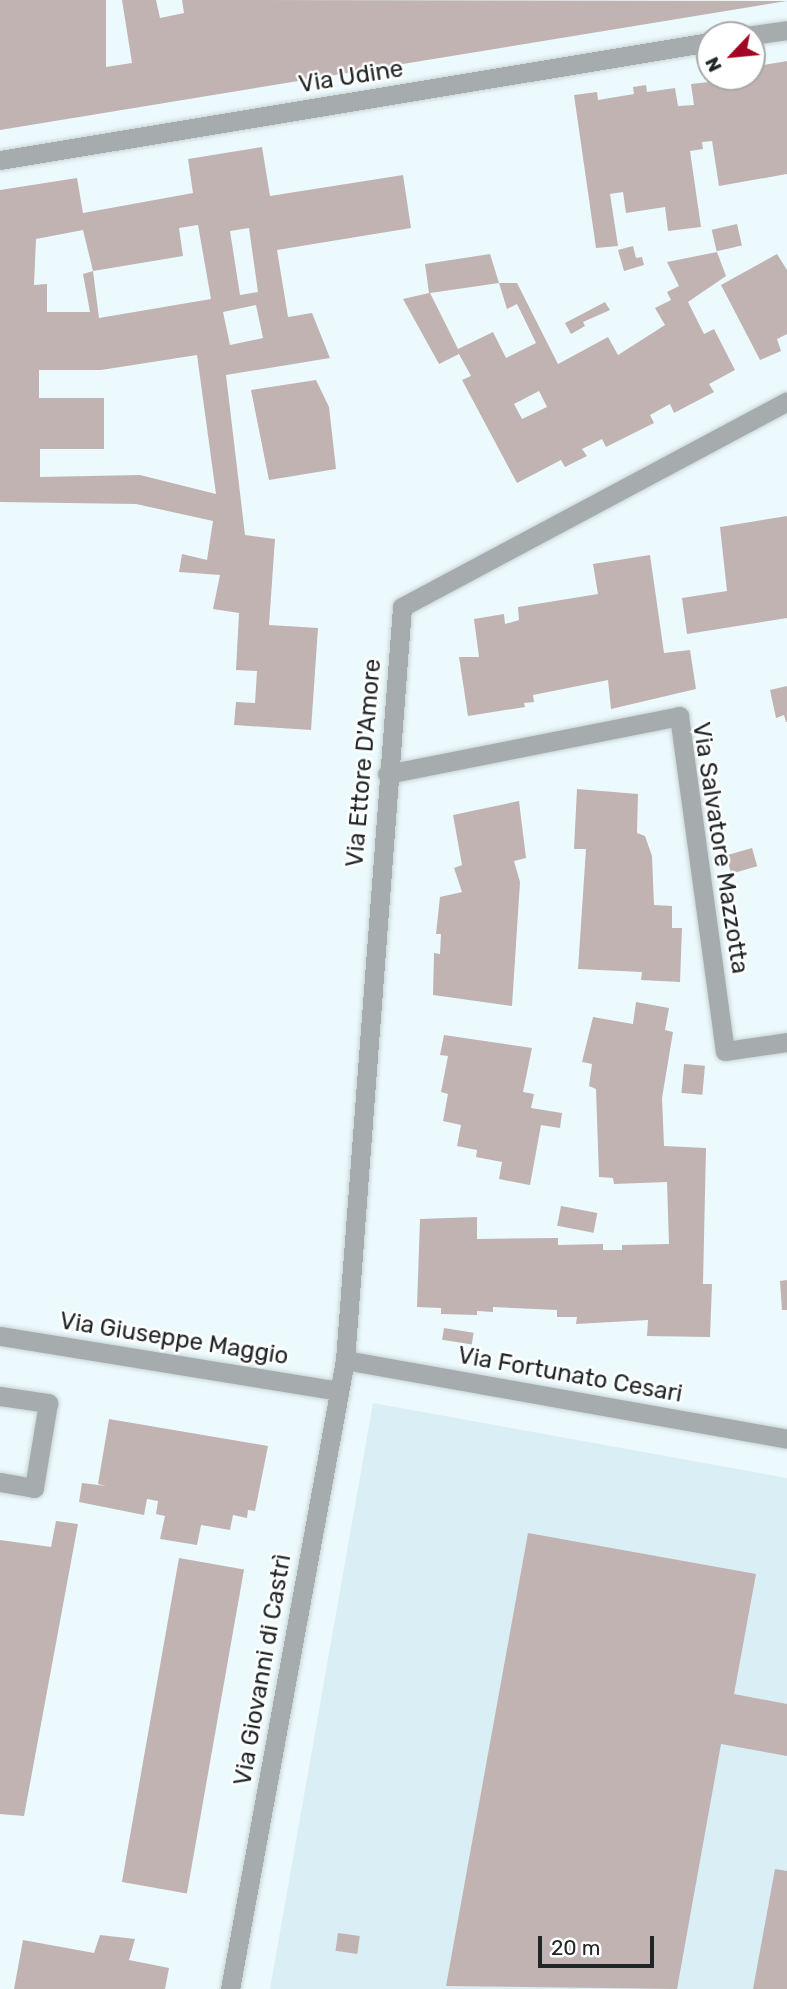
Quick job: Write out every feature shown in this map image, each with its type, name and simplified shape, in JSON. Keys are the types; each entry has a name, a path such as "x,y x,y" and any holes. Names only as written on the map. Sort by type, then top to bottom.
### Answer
{"street":[{"path":"766,33 787,30"},
{"name":"Via Udine","path":"0,160 696,44"},
{"name":"Via Ettore D'Amore","path":"345,1360 387,774 402,607 787,401"},
{"name":"Via Salvatore Mazzotta","path":"387,774 679,716 725,1051 787,1042"},
{"name":"Via Giuseppe Maggio","path":"0,1336 339,1391"},
{"name":"Via Giovanni di Castrì","path":"230,1989 345,1360"},
{"name":"Via Fortunato Cesari","path":"345,1360 787,1439"},
{"path":"0,1396 48,1403 34,1488 0,1482"}],"shaded area":[{"path":"373,1403 787,1478 787,1989 270,1989"}],"building":[{"path":"0,0 106,0 106,67 132,63 122,0 156,0 160,18 184,13 182,0 787,1 0,130"},
{"path":"787,61 787,174 719,186 712,141 702,142 703,149 690,151 701,227 668,231 665,207 626,213 623,192 610,194 618,246 596,248 574,95 597,92 598,100 634,94 633,87 646,85 647,92 675,88 678,106 694,105 691,84 696,83 696,91 766,91 766,65"},
{"path":"262,147 270,196 403,175 411,228 277,250 288,317 312,313 330,358 226,375 245,535 275,539 269,625 318,628 311,730 234,725 236,702 255,703 257,671 236,670 239,613 213,609 220,575 179,572 182,554 207,560 213,521 136,504 0,502 0,190 77,178 83,213 193,193 188,159","holes":["198,225 211,299 99,318 93,271 183,256 179,228","249,228 258,292 240,295 230,231","83,230 93,271 83,274 90,312 47,312 47,284 34,285 36,239","256,305 263,338 230,345 223,312","197,355 216,494 140,475 40,477 40,449 104,449 104,398 39,398 39,370 101,370"]},
{"path":"737,224 742,245 717,251 712,230"},
{"path":"633,246 636,258 642,257 644,265 624,271 618,250"},
{"path":"717,252 726,276 688,302 704,334 714,329 735,370 709,384 714,392 674,413 670,404 650,415 654,423 606,447 602,439 582,449 587,456 565,467 561,460 517,483 462,380 471,376 459,354 439,364 403,299 429,293 425,264 490,254 499,283 517,283 558,364 608,337 618,355 665,325 655,308 671,300 667,292 679,286 667,262","holes":["499,283 507,309 517,304 536,343 506,358 493,332 458,349 430,293","539,391 547,407 522,419 514,404"]},
{"path":"777,254 787,270 787,334 777,339 781,351 760,360 721,285"},
{"path":"605,302 610,310 583,322 585,326 571,334 565,323"},
{"path":"316,380 329,407 336,469 269,480 251,390"},
{"path":"787,516 787,618 687,634 682,598 727,591 720,527"},
{"path":"650,555 664,653 690,650 696,689 611,709 608,680 533,695 534,702 524,703 525,707 468,716 459,657 479,657 474,619 504,614 505,624 519,620 518,607 598,594 593,564"},
{"path":"787,686 786,722 784,715 776,718 770,690"},
{"path":"577,789 638,794 637,833 645,836 652,856 654,905 672,906 672,928 682,928 680,982 641,980 642,972 578,969 586,849 574,849"},
{"path":"519,801 526,858 514,861 520,882 512,1006 433,995 434,953 440,954 441,934 436,934 440,897 462,892 454,868 462,865 453,815"},
{"path":"752,848 757,866 731,874 726,855"},
{"path":"636,1002 669,1008 665,1030 673,1032 662,1098 664,1146 706,1148 703,1284 712,1284 710,1337 647,1336 648,1320 576,1324 577,1317 557,1317 557,1310 493,1307 493,1312 477,1311 477,1315 441,1314 441,1308 417,1307 420,1219 477,1217 477,1239 558,1238 558,1245 603,1244 603,1250 622,1250 622,1245 669,1244 667,1182 614,1184 613,1178 599,1177 596,1089 589,1086 592,1064 582,1062 593,1017 633,1024"},
{"path":"444,1035 532,1048 523,1092 534,1094 531,1108 562,1113 560,1128 541,1125 530,1185 499,1179 502,1162 476,1157 477,1150 457,1146 461,1125 443,1121 448,1094 441,1092 448,1056 440,1055"},
{"path":"684,1064 705,1066 702,1095 681,1093"},
{"path":"561,1206 597,1213 594,1233 557,1226"},
{"path":"787,1280 787,1310 782,1310 780,1281"},
{"path":"444,1328 474,1333 472,1345 442,1340"},
{"path":"109,1419 268,1446 255,1511 248,1510 247,1518 233,1515 230,1530 201,1525 197,1545 160,1539 165,1516 156,1514 158,1501 147,1499 144,1515 79,1502 82,1483 106,1486 98,1484"},
{"path":"56,1521 78,1524 24,1816 0,1814 0,1540 51,1547"},
{"path":"528,1533 756,1574 734,1694 787,1704 787,1756 721,1744 677,1989 446,1986"},
{"path":"179,1558 244,1569 187,1893 122,1882"},
{"path":"775,1869 787,1871 787,1989 753,1989"},
{"path":"338,1933 360,1936 357,1954 335,1951"},
{"path":"100,1935 135,1939 129,1960 169,1968 165,1989 14,1989 23,1940 94,1953"}]}
